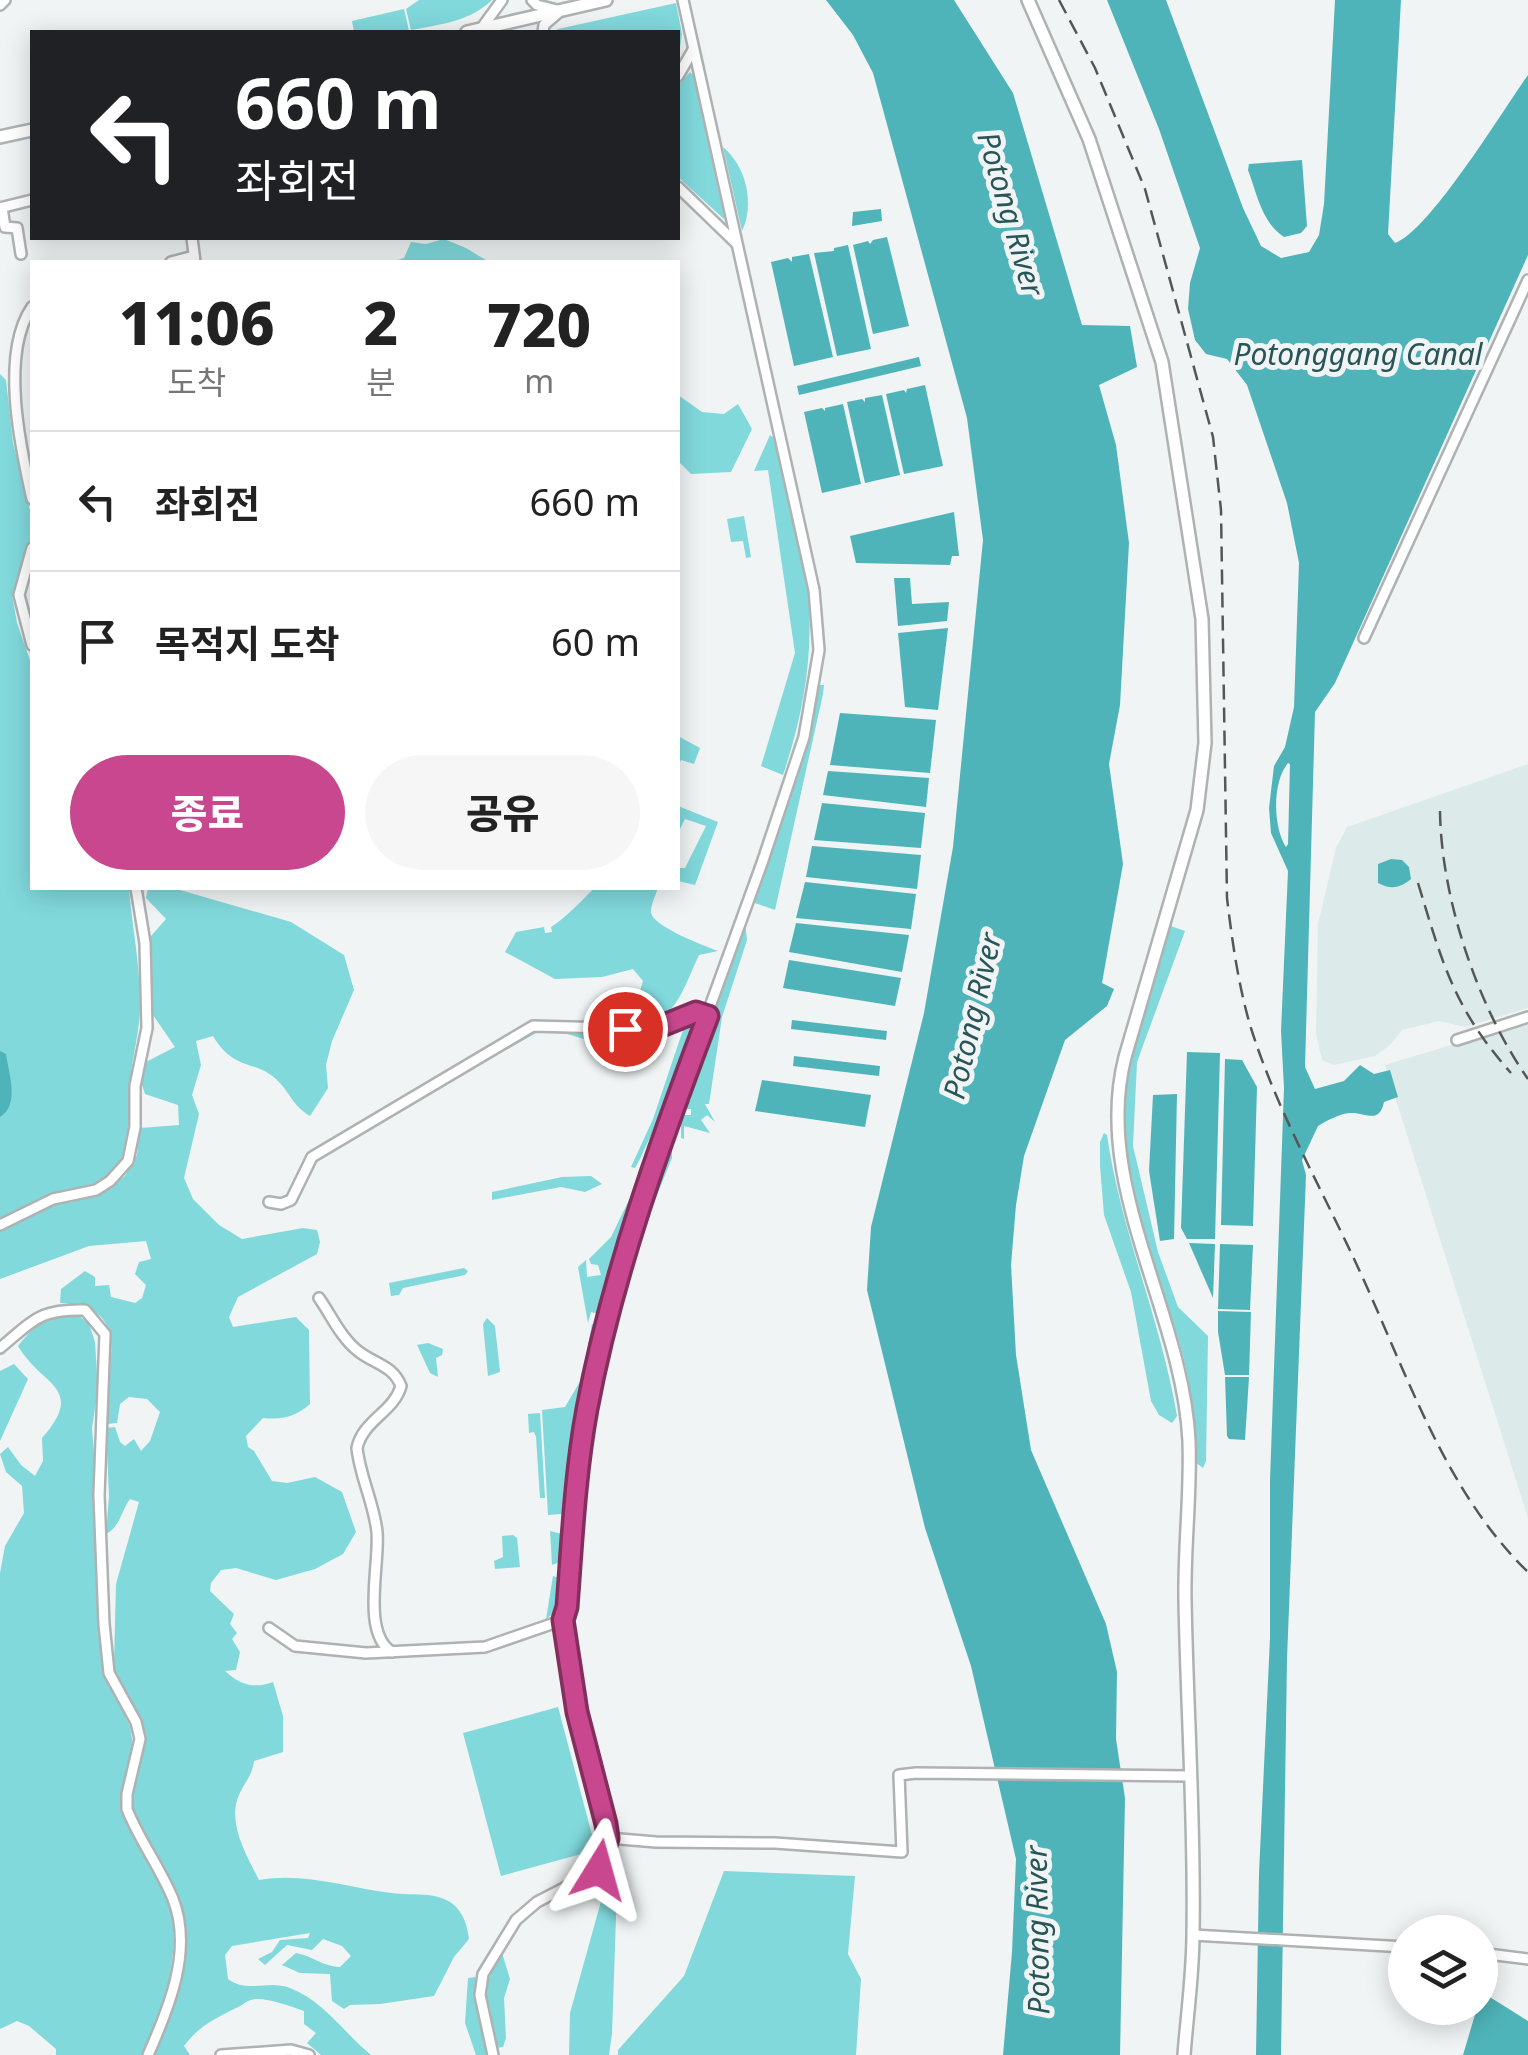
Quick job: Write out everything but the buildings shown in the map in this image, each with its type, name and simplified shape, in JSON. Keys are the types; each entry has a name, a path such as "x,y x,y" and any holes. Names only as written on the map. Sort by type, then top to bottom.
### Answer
{"main road":[{"path":"490,30 606,0"},
{"path":"1028,0 1089,139 1162,362 1202,619 1206,743 1203,777 1197,810 1118,1081 1116,1114 1118,1148 1151,1278 1173,1345 1187,1426 1185,1595 1193,1936 1184,2055"},
{"path":"0,137 30,130"}],"street":[{"path":"487,30 502,0"},
{"path":"532,0 559,11"},
{"path":"493,2055 480,1995 483,1974 516,1920 537,1902 599,1870 608,1838 577,1712 563,1620 588,1404 624,1262 804,737 819,650 814,590 683,0"},
{"path":"543,30 559,11"},
{"path":"680,72 692,50"},
{"path":"680,189 738,244"},
{"path":"21,254 17,228 5,226 1,208 30,201"},
{"path":"1364,638 1528,280"},
{"path":"30,310 12,350 16,424 30,490"},
{"path":"30,555 19,595 30,637"},
{"path":"0,1225 53,1199 96,1190 110,1182 128,1160 135,1127 135,1086 148,1028 145,943 136,890"},
{"path":"269,1202 281,1204 292,1200 312,1157 533,1026 648,1028 696,1012 708,1016"},
{"path":"1456,1040 1528,1017"},
{"path":"319,1298 348,1341 395,1373 401,1386 391,1405 359,1437 357,1448 377,1536 376,1626 379,1640 392,1652"},
{"path":"0,1348 45,1312 60,1310 85,1310 105,1334 100,1495 104,1624 110,1673 136,1722 140,1738 127,1809 174,1901 181,1940 168,2010 148,2055"},
{"path":"269,1628 294,1646 306,1649 392,1652 486,1647 563,1620"},
{"path":"608,1838 775,1842 902,1852 899,1775 916,1772 1189,1776"},
{"path":"1193,1936 1388,1947"},
{"path":"1498,1955 1528,1959"},
{"path":"220,2055 298,2050 309,2055"}],"shaded area":[{"path":"419,0 492,0 464,18 411,30 406,9"},
{"path":"676,3 682,34 680,48 680,30 558,29"},
{"path":"404,9 409,30 354,30 352,21"},
{"path":"690,72 693,75 725,220 680,179 680,83"},
{"path":"723,147 737,164 746,186 748,209 742,231"},
{"path":"446,240 486,260 398,260 404,258 411,242"},
{"path":"0,374 6,380 13,443 30,510 30,547 12,595 30,660 30,890 129,890 140,1009 127,1139 115,1170 94,1185 62,1192 0,1220"},
{"path":"680,396 702,412 724,414 738,404 752,429 731,472 691,474 680,463"},
{"path":"770,435 775,439 798,534 809,615 805,685 783,775 761,766 795,653 768,470 754,471"},
{"path":"744,516 751,557 746,558 743,541 731,542 727,519"},
{"path":"819,685 824,685 823,694 775,910 752,902 795,777"},
{"path":"680,737 700,748 694,764 681,760"},
{"path":"1528,764 1528,1008 1465,1027 1439,1021 1402,1030 1375,1056 1334,1065 1322,1060 1316,1034 1318,924 1336,848 1347,827"},
{"path":"680,807 718,822 695,885 680,881 680,868 685,868 706,826 685,819 680,829"},
{"path":"148,890 180,890 291,922 344,955 354,990 332,1041 326,1065 328,1088 310,1116 270,1074 229,1055 213,1036 196,1041 201,1065 192,1095 199,1114 184,1178 193,1199 219,1225 242,1239 303,1228 317,1230 317,1254 238,1297 229,1317 233,1327 296,1317 309,1330 310,1404 288,1417 263,1418 246,1436 248,1447 272,1481 287,1483 315,1477 342,1492 356,1532 343,1554 315,1569 276,1580 236,1568 221,1570 211,1583 210,1591 234,1614 230,1624 237,1633 232,1639 240,1652 236,1670 225,1671 248,1684 273,1682 283,1716 283,1752 254,1761 237,1800 236,1824 243,1848 259,1880 309,1879 446,1900 462,1916 469,1939 454,1957 434,1996 350,2005 344,2009 332,2001 330,1974 300,1973 282,1965 296,1953 340,1967 351,1956 342,1946 323,1939 312,1950 287,1945 265,1965 258,1959 272,1952 280,1940 308,1938 310,1933 232,1946 225,1955 228,1979 243,1985 282,1986 302,1994 371,2055 321,2055 307,2043 316,2033 304,2024 304,2011 257,1999 201,2028 184,2046 190,2055 152,2055 172,2010 185,1938 176,1898 132,1812 137,1717 115,1674 114,1662 116,1584 139,1502 130,1499 106,1534 106,1428 115,1427 125,1446 134,1439 141,1451 150,1441 160,1412 147,1399 129,1397 120,1404 117,1423 107,1424 109,1330 101,1317 85,1307 60,1303 61,1289 85,1271 95,1277 95,1286 109,1285 111,1297 135,1303 142,1298 146,1285 135,1274 139,1262 151,1259 146,1241 89,1246 0,1279 0,1230 55,1203 82,1199 116,1183 137,1155 140,1128 179,1125 178,1105 145,1094 141,1082 146,1062 175,1047 153,1015 151,936 166,919 146,898"},
{"path":"592,890 657,890 651,910 654,918 718,951 699,955 667,1013 658,1020 630,1025 628,1013 621,1015 608,1009 638,998 643,981 633,969 602,977 555,979 505,952 516,932 544,927 545,933 552,932 551,927"},
{"path":"745,922 747,940 722,1017 709,1104 705,1104 715,1122 707,1115 701,1120 710,1133 684,1126 684,1139 681,1115 691,1115 691,1109 681,1109 685,1099 691,1100 692,1074"},
{"path":"1168,925 1185,931 1137,1062 1133,1146 1158,1252 1178,1307 1208,1336 1203,1468 1195,1462 1192,1401 1183,1356 1137,1217 1122,1141 1129,1059"},
{"path":"1528,1022 1528,1518 1385,1065"},
{"path":"689,1024 692,1030 675,1083 640,1159 635,1168 631,1167 653,1119 684,1027"},
{"path":"536,1028 635,1032 648,1038 638,1055 567,1034 538,1032 493,1057"},
{"path":"1104,1133 1170,1380 1177,1416 1172,1423 1159,1415 1151,1401 1131,1292 1104,1215 1100,1142"},
{"path":"667,1146 672,1147 672,1158 649,1215 643,1213"},
{"path":"647,1163 615,1265 582,1404 570,1506 561,1514 548,1515 542,1410 565,1407 582,1378 592,1324 597,1324 599,1314 591,1312 588,1323 578,1267 586,1260 587,1277 601,1275 598,1265 591,1264 589,1259 611,1237"},
{"path":"591,1176 602,1184 585,1192 561,1187 492,1200 492,1192 562,1177"},
{"path":"464,1268 468,1271 465,1275 403,1288 399,1295 391,1296 389,1283"},
{"path":"77,1314 89,1324 95,1342 98,1389 92,1428 96,1581 104,1673 130,1726 133,1745 123,1809 129,1829 170,1904 173,1923 168,1992 143,2055 56,2055 56,2049 29,2026 17,2021 0,2029 0,1573 5,1546 24,1513 22,1486 6,1472 0,1454 8,1447 35,1476 43,1461 42,1438 55,1421 60,1397 18,1346 43,1322"},
{"path":"487,1318 495,1326 500,1372 488,1376 483,1324"},
{"path":"428,1343 443,1349 436,1358 438,1377 430,1373 417,1345"},
{"path":"14,1364 28,1379 0,1441 0,1371"},
{"path":"540,1413 545,1498 540,1498 536,1437 534,1432 529,1433 528,1414"},
{"path":"550,1531 566,1535 565,1560 552,1565"},
{"path":"502,1536 517,1538 520,1567 495,1569 494,1561 503,1557"},
{"path":"553,1576 563,1579 561,1608 546,1619"},
{"path":"558,1707 596,1850 501,1876 463,1733"},
{"path":"724,1871 855,1876 848,1954 861,1979 856,2055 618,2055 618,2050 684,1976"},
{"path":"605,1887 617,1888 609,2055 569,2055 570,2013"},
{"path":"502,1953 510,1979 504,1998 506,2038 503,2047 496,2048 488,2011 488,1987"},
{"path":"475,1977 476,2008 487,2055 476,2055 465,2023 468,1978"}],"water":[{"name":"Potong River","path":"826,0 954,0 1013,93 1082,325 1130,326 1137,367 1099,385 1116,445 1129,543 1120,705 1109,764 1123,864 1102,983 1114,989 1107,1006 1065,1040 1024,1156 1011,1265 1016,1355 1031,1450 1106,1624 1117,1672 1116,1739 1125,1798 1120,2055 1003,2055 1016,1859 971,1666 925,1528 867,1290 871,1227 924,1013 953,847 983,540 967,418 873,73 853,35"},
{"name":"Potonggang Canal","path":"1107,0 1166,0 1243,208 1261,246 1281,258 1309,252 1319,235 1324,204 1335,0 1401,0 1388,234 1395,243 1409,234 1445,194 1528,75 1528,255 1335,683 1315,712 1305,1067 1315,1089 1344,1081 1360,1065 1374,1074 1390,1070 1398,1097 1384,1102 1375,1115 1346,1114 1318,1126 1302,1160 1306,1175 1287,1659 1281,2055 1256,2055 1288,871 1271,833 1269,808 1274,766 1285,747 1294,707 1299,563 1287,503 1247,385 1227,359 1206,354 1195,340 1188,309 1190,283 1200,248 1159,129","holes":["1290,764 1288,844 1286,847 1276,805 1279,781"]},
{"path":"1302,160 1307,226 1301,233 1284,237 1270,224 1261,207 1249,164"},
{"path":"881,209 882,221 852,226 853,212"},
{"path":"887,237 909,326 873,334 853,245"},
{"path":"848,245 871,349 837,356 814,253"},
{"path":"809,254 833,357 794,366 771,262 788,258 792,262 792,257"},
{"path":"919,357 921,366 799,395 797,386"},
{"path":"925,385 943,466 904,474 886,394 904,390 906,393 907,389"},
{"path":"882,395 900,475 865,483 847,402 865,402 865,398"},
{"path":"843,404 861,484 822,493 804,412 822,408 825,411"},
{"path":"954,512 959,556 952,556 950,565 856,563 850,536"},
{"path":"894,578 910,578 912,604 949,602 947,621 898,626"},
{"path":"948,628 938,710 905,707 898,633"},
{"path":"840,713 936,720 930,773 830,765"},
{"path":"828,771 929,778 926,807 823,795"},
{"path":"822,803 925,813 921,848 814,840"},
{"path":"812,846 921,855 917,889 806,877"},
{"path":"1402,860 1409,867 1411,879 1387,887 1378,883 1378,864"},
{"path":"805,882 916,894 911,929 796,918"},
{"path":"796,923 909,935 902,972 789,952"},
{"path":"789,960 901,978 895,1006 783,988"},
{"path":"792,1020 887,1031 886,1040 791,1029"},
{"path":"0,1051 6,1054 12,1089 10,1105 0,1117"},
{"path":"1187,1052 1220,1053 1215,1239 1187,1239 1181,1228"},
{"path":"794,1056 880,1066 879,1076 793,1066"},
{"path":"1225,1059 1242,1060 1257,1087 1253,1226 1221,1225"},
{"path":"762,1080 871,1095 865,1127 755,1111"},
{"path":"1177,1094 1174,1239 1160,1241 1149,1171 1153,1095"},
{"path":"1189,1243 1215,1244 1213,1298"},
{"path":"1220,1244 1253,1245 1250,1310 1218,1309"},
{"path":"1218,1311 1251,1312 1249,1375 1225,1375"},
{"path":"1225,1377 1249,1377 1245,1440 1227,1436"},
{"path":"1498,2002 1528,2021 1528,2055 1463,2055 1472,2025 1498,2025"}],"railway":[{"path":"1059,0 1095,68 1145,189 1213,437 1221,510 1227,898 1250,1025 1285,1115 1428,1425 1472,1503 1528,1572"},
{"path":"1440,811 1447,880 1466,951 1493,1019 1528,1079"},
{"path":"1418,883 1452,984 1476,1027 1511,1073"}],"route":[{"path":"599,1870 608,1838 606,1824 577,1712 563,1620 583,1429 617,1285 708,1016 696,1012 664,1025 625,1029"}]}
